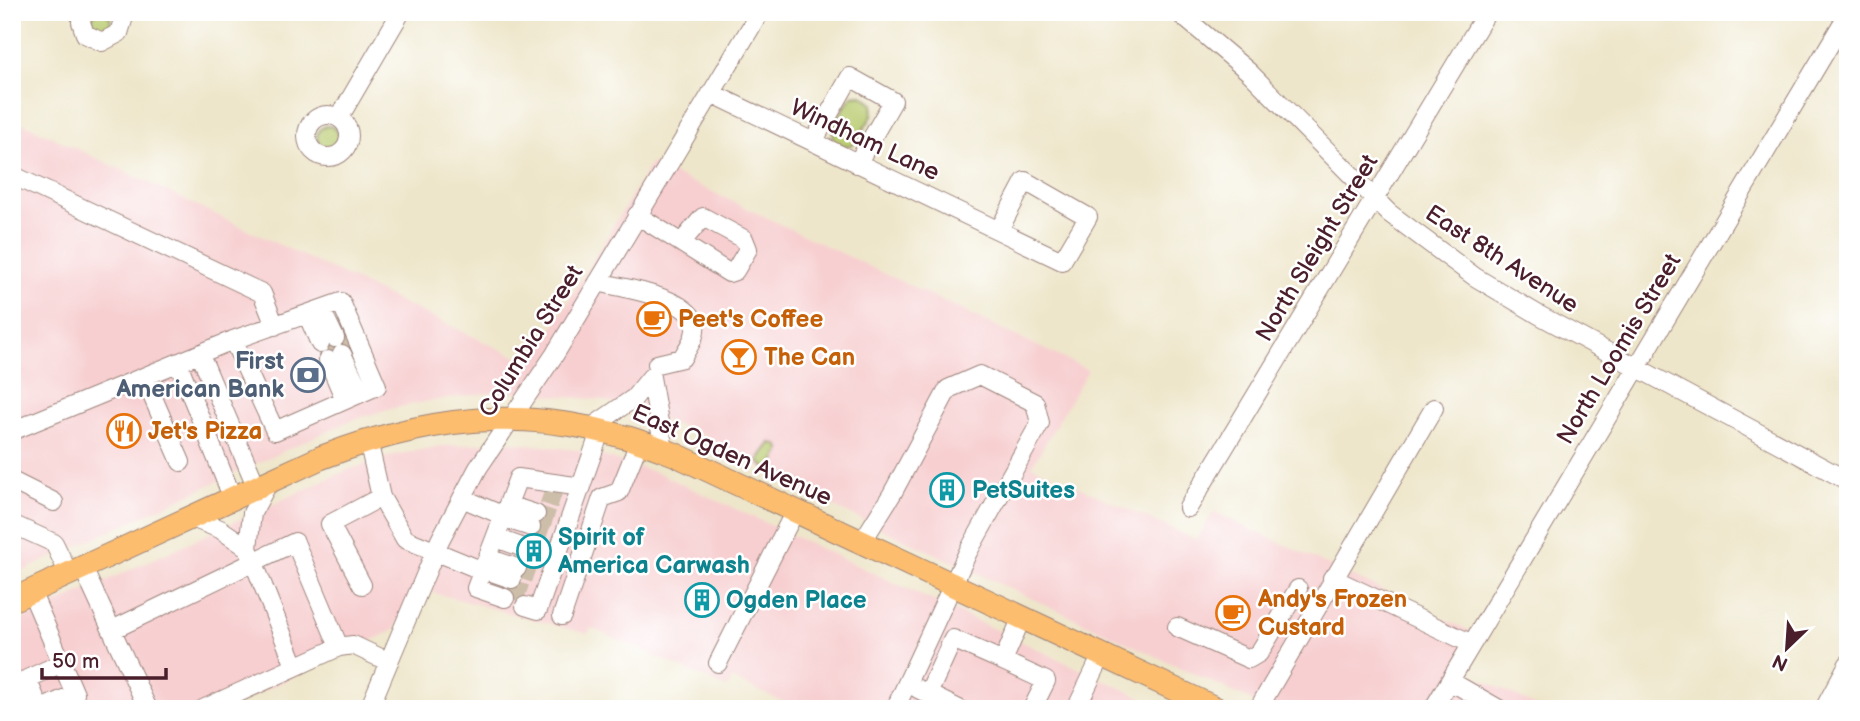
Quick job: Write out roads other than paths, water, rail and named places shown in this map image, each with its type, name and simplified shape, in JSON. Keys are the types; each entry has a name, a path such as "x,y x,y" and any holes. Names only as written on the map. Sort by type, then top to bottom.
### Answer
{"main road":[{"name":"East Ogden Avenue","path":"21,596 368,440 445,423 513,419 559,421 640,440 664,450 1217,709"}],"street":[{"path":"83,12 81,22 85,34 103,42 119,33 122,20 120,12"},
{"path":"339,118 401,12"},
{"name":"Columbia Street","path":"369,709 435,551 482,462 513,419 598,282 760,12"},
{"name":"East 8th Avenue","path":"1178,12 1249,72 1393,216 1475,277 1848,481"},
{"name":"North Sleight Street","path":"1188,508 1487,12"},
{"name":"North Loomis Street","path":"1433,709 1848,14"},
{"path":"813,142 850,76 893,101 857,164"},
{"name":"Windham Lane","path":"711,93 1062,261 1088,217 1025,181 999,230"},
{"path":"12,175 262,293 275,326"},
{"path":"637,215 681,243"},
{"path":"598,282 640,289 685,310 694,322 695,335 682,358 657,364"},
{"path":"12,431 233,340 341,302 377,386 275,431 233,340"},
{"path":"317,310 357,395"},
{"path":"335,347 357,395"},
{"path":"200,354 263,485 253,513 251,555 295,667"},
{"path":"178,363 233,499"},
{"path":"862,542 892,494 948,389 980,375 1035,402 1040,423 952,584 895,709"},
{"path":"144,377 181,462"},
{"path":"551,554 582,487 596,428 634,398 651,377 664,450"},
{"path":"1258,709 1332,578 1434,408"},
{"path":"368,440 381,497 405,540 435,551 497,534 524,547"},
{"path":"562,616 602,498 619,492 640,440"},
{"path":"524,547 476,587 518,478 582,487"},
{"path":"12,481 54,502"},
{"path":"362,585 330,524 381,497"},
{"path":"462,498 497,534 524,547"},
{"path":"718,663 795,511"},
{"path":"192,518 219,529 251,555"},
{"path":"12,524 54,543 76,571 112,630 148,709"},
{"path":"497,534 524,547"},
{"path":"112,630 251,555 295,542 339,647"},
{"path":"1332,578 1472,644"},
{"path":"1177,627 1249,659 1259,653 1298,589"},
{"path":"21,596 62,663 75,694 40,709 27,679 62,663"},
{"path":"1003,660 1022,617"},
{"path":"928,694 953,639 1046,681 1032,709"},
{"path":"203,709 339,647 354,645 389,662"},
{"path":"1076,709 1102,655"},
{"path":"1825,709 1848,664"},
{"path":"1450,681 1499,709"},
{"path":"906,683 959,709"},
{"path":"12,686 23,709"}],"tunnel":[{"path":"342,334 350,350"},
{"path":"327,341 335,357"},
{"path":"543,494 563,501"},
{"path":"536,514 556,521"},
{"path":"531,527 551,534"},
{"path":"524,548 544,555"},
{"path":"517,568 537,575"},
{"path":"509,588 529,595"}],"place":[{"name":"Peet's Coffee","path":"654,319"},
{"name":"The Can","path":"739,357"},
{"name":"First American Bank","path":"308,375"},
{"name":"Jet's Pizza","path":"124,431"},
{"name":"PetSuites","path":"947,490"},
{"name":"Spirit of America Carwash","path":"534,551"},
{"name":"Ogden Place","path":"702,600"},
{"name":"Andy's Frozen Custard","path":"1233,613"}]}
